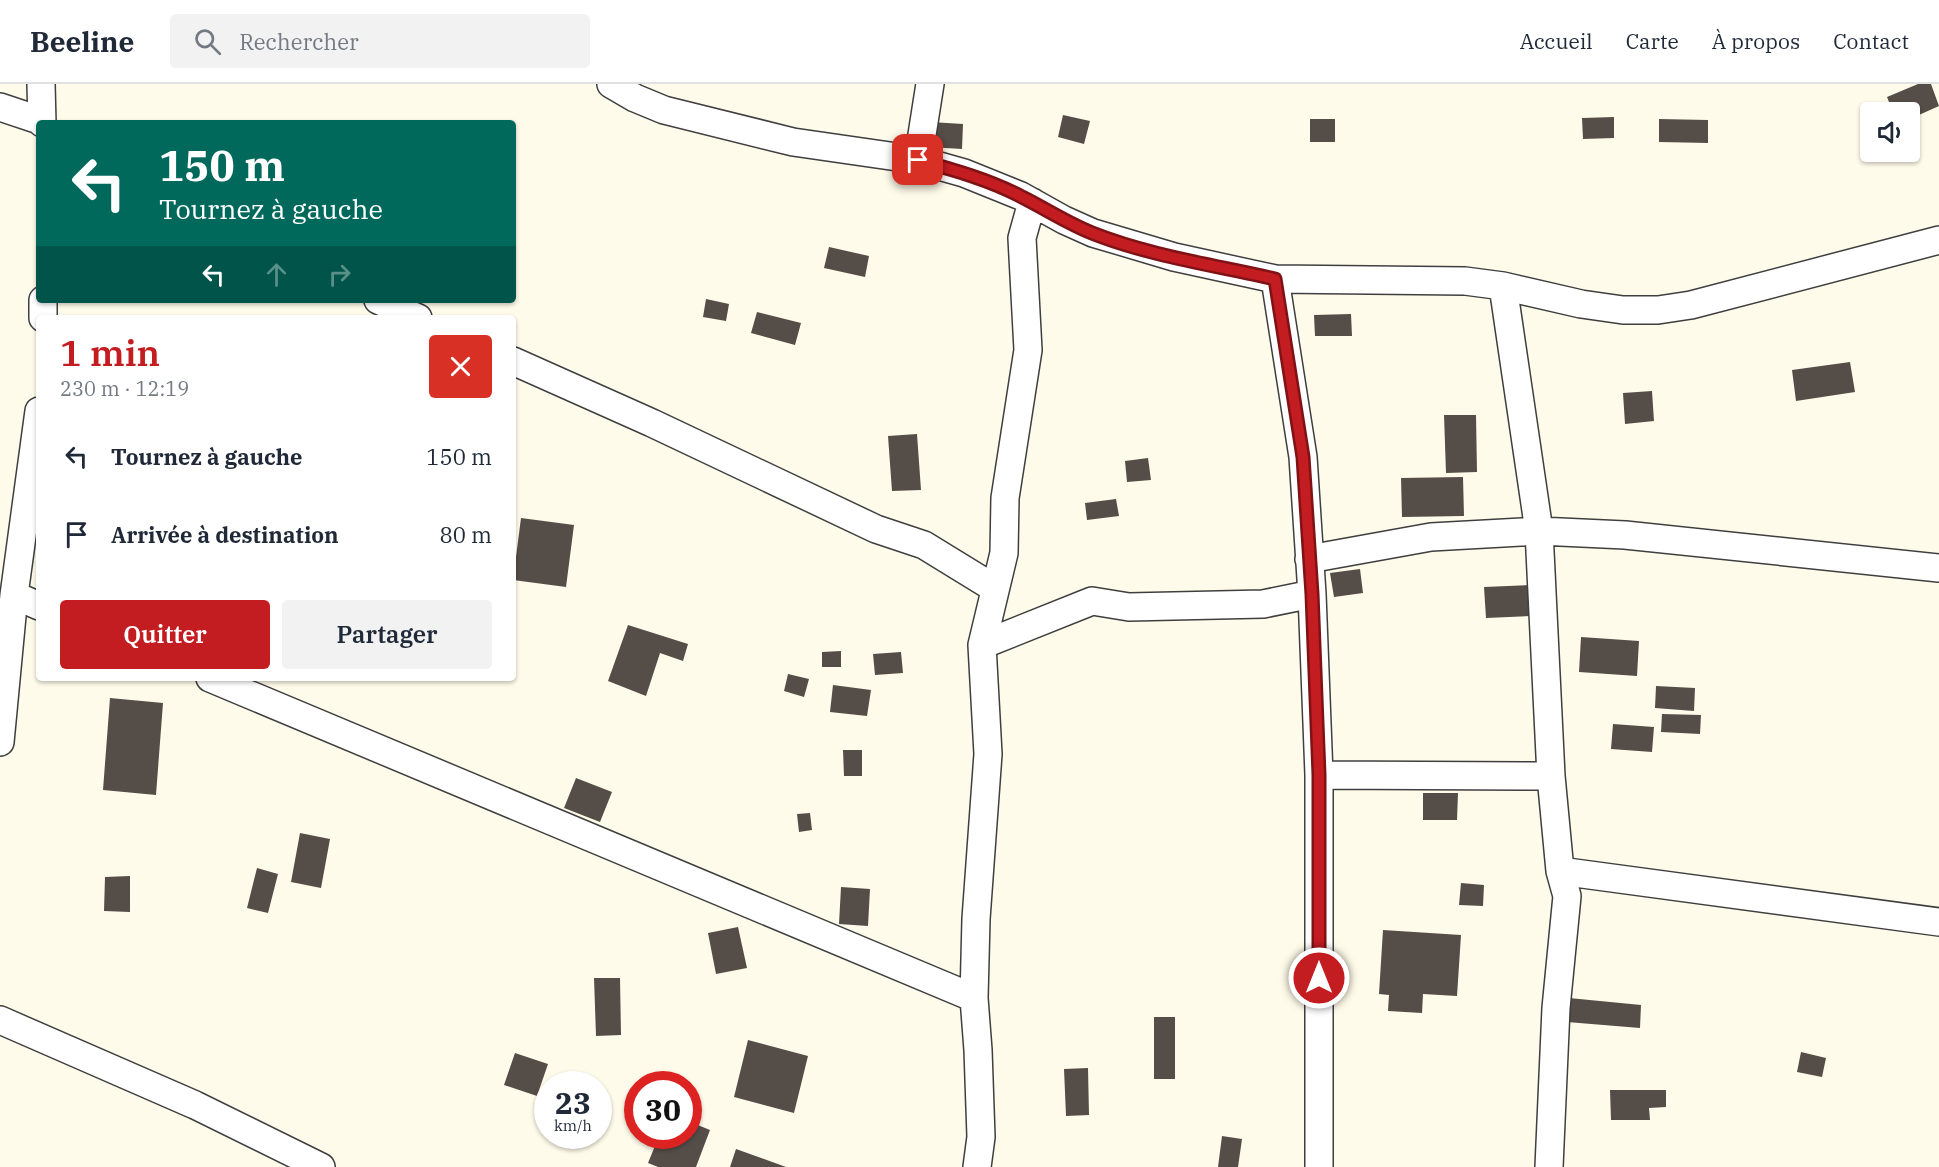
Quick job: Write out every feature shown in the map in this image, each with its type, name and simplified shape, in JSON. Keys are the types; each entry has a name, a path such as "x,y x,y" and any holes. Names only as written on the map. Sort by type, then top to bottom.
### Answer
{"street":[{"path":"41,84 42,120"},
{"path":"611,84 635,98 664,110 793,142 918,160 964,173 1032,202 1093,233 1174,257 1275,279 1465,281 1503,286 1581,304 1623,310 1658,310 1691,305 1939,240"},
{"path":"918,160 930,84"},
{"path":"0,107 36,120"},
{"path":"977,1167 981,1137 974,998 976,919 988,754 982,645 1004,553 1005,498 1028,350 1022,238 1032,202"},
{"path":"1275,279 1303,457 1312,594 1319,775 1319,1167"},
{"path":"1503,286 1539,531 1551,776 1560,871 1567,896 1556,1008 1549,1167"},
{"path":"385,303 411,315"},
{"path":"516,362 652,423 876,529 924,545 994,588"},
{"path":"0,742 14,595 9,557 36,426"},
{"path":"1309,559 1431,537 1539,531 1625,535 1939,568"},
{"path":"982,645 1092,601 1129,607 1263,604 1312,594"},
{"path":"14,595 36,605"},
{"path":"217,681 974,998"},
{"path":"1319,775 1551,776"},
{"path":"1560,871 1939,922"},
{"path":"0,1020 195,1105 321,1167"}],"building":[{"path":"1918,84 1931,84 1939,106 1920,115 1920,102 1889,102 1887,97"},
{"path":"1063,115 1090,121 1084,144 1058,137"},
{"path":"1614,117 1614,138 1583,139 1582,118"},
{"path":"1310,119 1335,119 1335,142 1310,142"},
{"path":"1659,119 1708,120 1708,143 1659,142"},
{"path":"931,122 963,124 962,149 929,147"},
{"path":"829,247 869,256 865,277 824,268"},
{"path":"706,299 729,304 726,321 703,317"},
{"path":"757,312 801,323 795,345 751,333"},
{"path":"1351,314 1352,336 1315,336 1314,315"},
{"path":"1850,362 1855,392 1796,401 1792,370"},
{"path":"1652,391 1654,421 1625,424 1623,393"},
{"path":"1444,415 1476,415 1477,472 1446,473"},
{"path":"917,434 921,490 892,491 888,436"},
{"path":"1148,458 1151,480 1127,482 1125,461"},
{"path":"1463,477 1464,516 1402,517 1401,478"},
{"path":"1116,499 1119,516 1087,520 1085,503"},
{"path":"521,518 574,525 566,587 516,580 516,557"},
{"path":"1360,569 1363,593 1334,597 1330,573"},
{"path":"1530,585 1531,616 1486,618 1484,587"},
{"path":"628,625 688,644 683,661 660,653 646,696 608,681"},
{"path":"1581,637 1639,641 1637,676 1579,672"},
{"path":"841,651 841,667 822,667 822,652"},
{"path":"901,652 903,673 875,675 873,654"},
{"path":"788,674 809,679 804,697 784,691"},
{"path":"833,685 871,690 867,716 830,712"},
{"path":"1656,686 1695,688 1694,711 1655,708"},
{"path":"110,698 163,703 156,795 103,790"},
{"path":"1662,714 1701,715 1700,734 1661,732"},
{"path":"1613,724 1654,727 1652,752 1611,749"},
{"path":"843,750 862,750 862,776 844,776"},
{"path":"576,778 612,792 600,822 564,808"},
{"path":"1423,793 1458,793 1457,820 1423,820"},
{"path":"810,813 812,830 799,832 797,814"},
{"path":"300,833 330,839 321,888 291,882"},
{"path":"257,868 278,874 268,913 247,908"},
{"path":"130,876 130,912 104,911 105,877"},
{"path":"1461,883 1484,885 1483,906 1459,905"},
{"path":"841,887 870,889 868,926 839,924"},
{"path":"738,927 747,968 716,974 708,933"},
{"path":"1383,930 1461,935 1457,996 1423,994 1422,1013 1388,1011 1389,995 1379,994"},
{"path":"594,978 620,978 621,1035 596,1036"},
{"path":"1569,998 1641,1005 1640,1028 1567,1022"},
{"path":"1154,1017 1175,1017 1175,1079 1154,1079"},
{"path":"748,1040 808,1056 794,1113 734,1097"},
{"path":"1801,1052 1826,1058 1822,1077 1797,1072"},
{"path":"515,1053 548,1064 546,1071 534,1071 534,1095 504,1085"},
{"path":"1088,1068 1089,1115 1066,1116 1064,1069"},
{"path":"1610,1090 1666,1090 1666,1107 1649,1108 1650,1120 1611,1120"},
{"path":"702,1127 710,1130 696,1167 658,1167 648,1163 654,1149 702,1149"},
{"path":"1222,1136 1242,1139 1238,1167 1218,1167"},
{"path":"736,1149 786,1167 730,1167"}],"route":[{"path":"918,160 964,173 1021,196 1093,233 1174,257 1275,279 1303,457 1312,594 1319,775 1319,978"}]}
